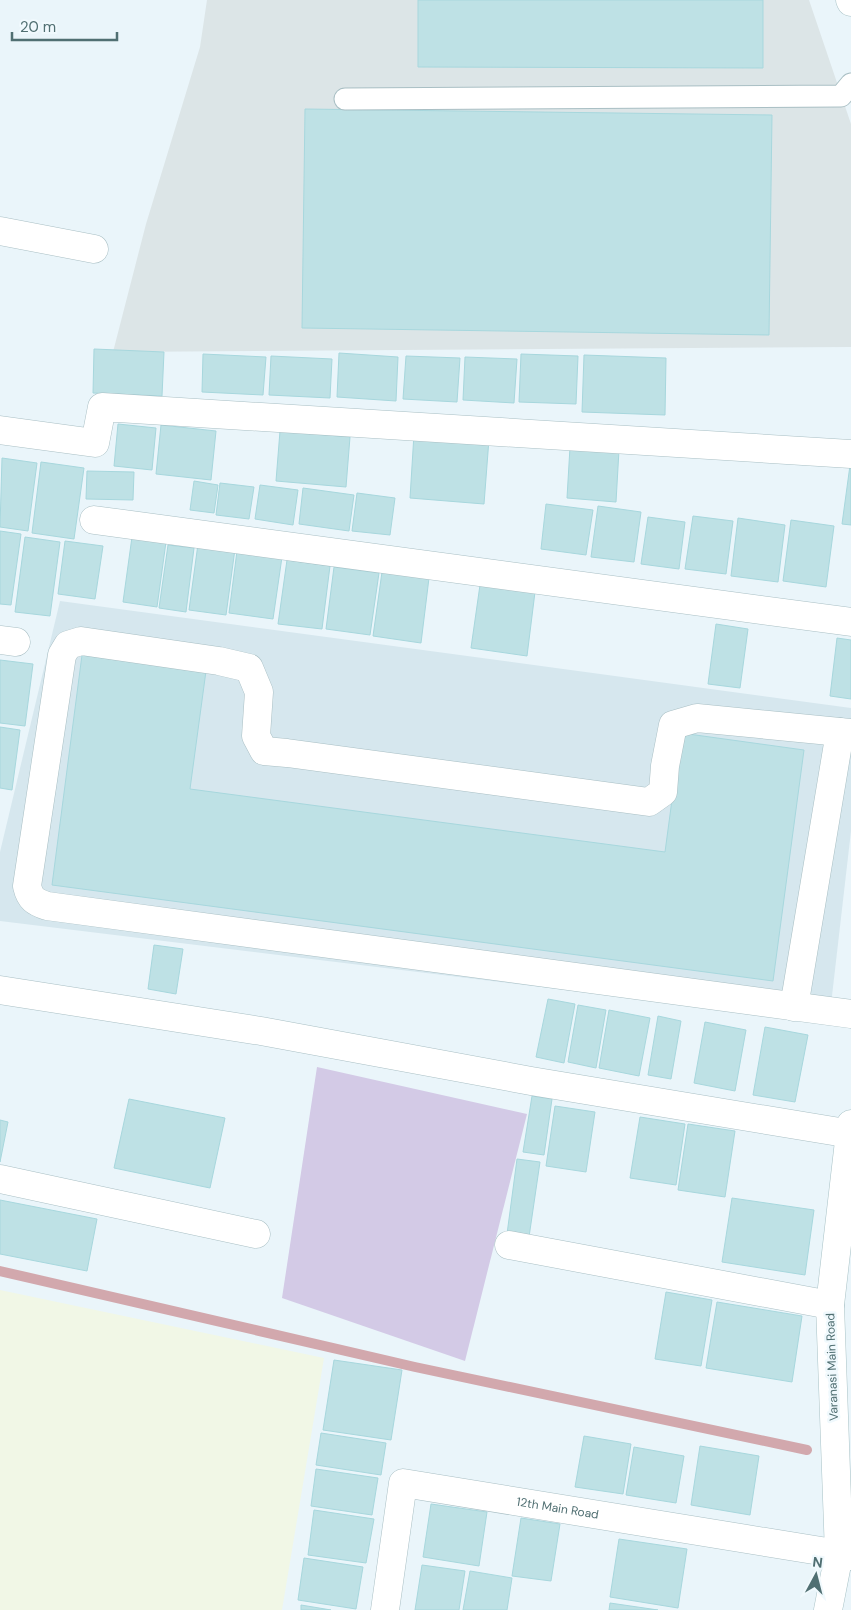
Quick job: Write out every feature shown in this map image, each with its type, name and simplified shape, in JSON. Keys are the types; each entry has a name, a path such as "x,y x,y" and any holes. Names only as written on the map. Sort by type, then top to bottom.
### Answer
{"street":[{"path":"0,231 94,249"},
{"path":"0,430 94,443 102,407 851,454"},
{"path":"94,520 851,622"},
{"path":"794,1007 846,732 697,718 673,725 665,766 663,792 649,802 288,752 264,751 256,736 259,692 250,668 219,661 81,641 68,645 62,656 27,886 29,895 36,902 794,1007 851,1014"},
{"path":"0,990 261,1031 530,1081 851,1130"},
{"name":"Varanasi Main Road","path":"828,1610 845,1555 830,1305 851,1130"},
{"path":"0,1179 256,1234"},
{"path":"509,1245 830,1305"},
{"name":"12th Main Road","path":"385,1610 403,1483 845,1555"}],"lane":[{"path":"345,99 842,96 851,84"}],"shaded area":[{"path":"207,0 809,0 851,124 851,347 113,352 146,224 200,47"},
{"path":"60,601 851,708 851,831 829,1022 0,921 0,852"},
{"path":"317,1067 527,1114 465,1361 282,1298"},
{"path":"0,1290 324,1358 282,1610 0,1610"}],"building":[{"path":"418,0 763,0 763,68 418,67"},
{"path":"305,109 772,115 769,335 302,328"},
{"path":"94,349 164,352 162,396 93,393"},
{"path":"339,353 398,357 396,401 337,397"},
{"path":"203,354 266,357 263,395 202,392"},
{"path":"521,354 578,356 576,404 519,402"},
{"path":"584,355 666,358 665,415 582,412"},
{"path":"271,356 332,359 330,398 269,395"},
{"path":"406,356 460,358 457,402 403,399"},
{"path":"465,357 517,359 514,403 463,400"},
{"path":"118,424 156,428 152,470 114,466"},
{"path":"161,425 216,431 211,480 156,474"},
{"path":"280,431 350,437 346,487 276,481"},
{"path":"414,434 489,439 484,504 410,498"},
{"path":"570,447 619,450 616,502 567,498"},
{"path":"2,458 37,463 28,531 0,527"},
{"path":"851,458 851,525 842,524"},
{"path":"41,462 84,468 74,539 32,533"},
{"path":"87,471 134,472 133,500 86,499"},
{"path":"194,481 218,485 214,513 190,510"},
{"path":"220,483 254,487 249,519 216,515"},
{"path":"260,485 298,490 293,525 255,519"},
{"path":"303,488 354,495 349,531 299,524"},
{"path":"357,493 395,498 390,535 352,531"},
{"path":"546,504 593,510 586,555 541,549"},
{"path":"598,506 641,512 634,562 591,557"},
{"path":"693,516 733,521 726,574 685,569"},
{"path":"648,517 685,522 679,569 641,564"},
{"path":"738,518 785,525 778,582 731,576"},
{"path":"791,520 834,526 826,587 783,581"},
{"path":"0,531 21,534 11,605 0,604"},
{"path":"25,537 60,542 50,616 15,612"},
{"path":"132,537 166,542 157,607 123,602"},
{"path":"65,541 103,546 95,599 58,594"},
{"path":"198,544 235,549 226,615 189,610"},
{"path":"168,545 194,548 186,612 159,608"},
{"path":"237,551 282,557 273,619 229,613"},
{"path":"287,560 330,566 322,629 278,624"},
{"path":"334,567 379,573 370,635 326,629"},
{"path":"382,572 429,578 421,643 373,636"},
{"path":"480,585 535,592 527,656 471,648"},
{"path":"716,624 748,629 740,688 708,684"},
{"path":"837,638 851,640 851,699 830,696"},
{"path":"82,655 206,671 190,789 665,852 681,733 804,750 773,981 52,885"},
{"path":"0,660 33,664 25,726 0,723"},
{"path":"0,727 20,730 12,790 0,788"},
{"path":"154,945 183,949 176,994 148,989"},
{"path":"548,999 575,1004 564,1063 536,1057"},
{"path":"578,1005 606,1010 596,1068 568,1062"},
{"path":"609,1010 650,1018 639,1076 599,1068"},
{"path":"658,1016 681,1021 671,1079 648,1075"},
{"path":"705,1022 746,1030 735,1091 694,1083"},
{"path":"765,1027 808,1035 795,1102 753,1095"},
{"path":"532,1096 552,1099 544,1155 523,1152"},
{"path":"129,1099 225,1118 210,1188 114,1168"},
{"path":"555,1106 595,1112 586,1172 546,1166"},
{"path":"640,1117 685,1124 676,1185 630,1178"},
{"path":"0,1120 8,1122 0,1162"},
{"path":"688,1124 735,1131 725,1197 678,1190"},
{"path":"517,1159 540,1162 529,1237 507,1234"},
{"path":"732,1198 814,1210 805,1275 722,1262"},
{"path":"0,1200 97,1219 87,1271 0,1254"},
{"path":"666,1292 712,1300 701,1366 655,1359"},
{"path":"717,1302 802,1316 792,1382 706,1368"},
{"path":"334,1360 402,1370 391,1440 323,1430"},
{"path":"321,1433 386,1443 381,1475 316,1465"},
{"path":"584,1436 631,1444 623,1494 575,1487"},
{"path":"700,1446 759,1456 750,1515 691,1505"},
{"path":"634,1447 684,1456 676,1503 626,1495"},
{"path":"316,1469 378,1478 372,1515 311,1506"},
{"path":"431,1504 487,1512 479,1566 423,1557"},
{"path":"314,1510 374,1519 366,1563 308,1555"},
{"path":"521,1518 560,1524 551,1581 512,1576"},
{"path":"619,1539 687,1549 678,1608 610,1597"},
{"path":"304,1558 363,1567 356,1609 298,1600"},
{"path":"422,1565 465,1571 459,1610 415,1610"},
{"path":"470,1571 512,1578 507,1610 463,1610"},
{"path":"610,1603 658,1610 609,1610"},
{"path":"301,1605 331,1610 301,1610"}],"waterway":[{"path":"0,1271 415,1367 807,1450"}]}
